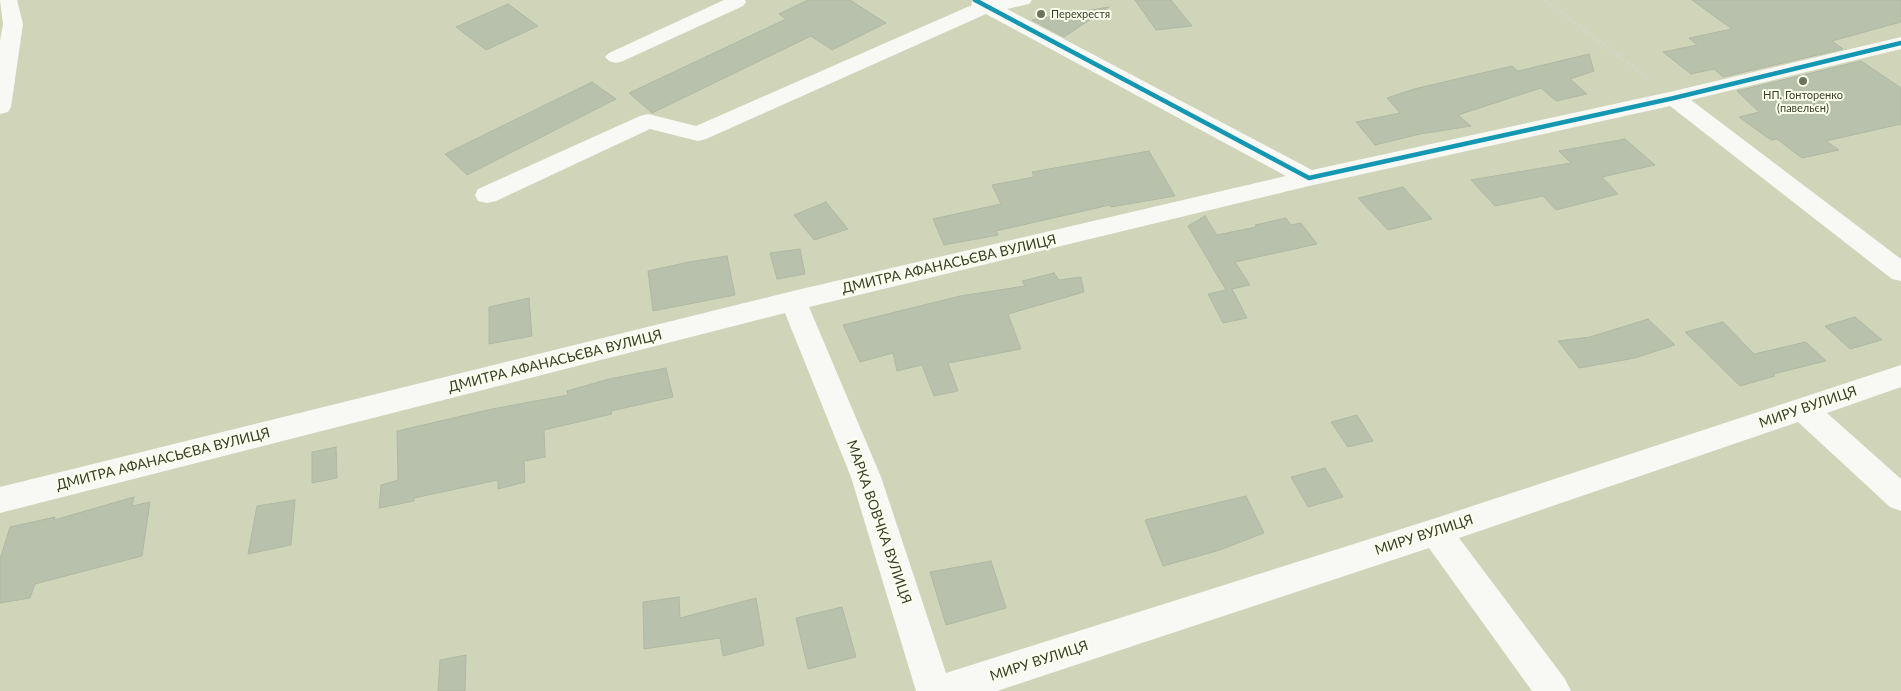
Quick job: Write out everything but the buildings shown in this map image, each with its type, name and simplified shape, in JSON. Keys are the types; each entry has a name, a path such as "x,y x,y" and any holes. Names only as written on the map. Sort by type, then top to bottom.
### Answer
{"street":[{"path":"0,107 13,24 7,0"},
{"path":"487,195 648,121 698,134 981,3 1022,0"},
{"path":"616,57 737,1"},
{"path":"981,3 1309,178"},
{"name":"ДМИТРА АФАНАСЬЄВА ВУЛИЦЯ","path":"0,500 793,301 1309,178 1674,98 1901,43"},
{"path":"1674,98 1901,272"},
{"name":"МАРКА ВОВЧКА ВУЛИЦЯ","path":"793,301 866,477 934,691"},
{"name":"МИРУ ВУЛИЦЯ","path":"945,691 1436,532 1901,376"},
{"path":"1803,409 1901,498"},
{"path":"1436,532 1553,691"}],"path":[{"path":"1545,0 1674,98"}],"transit line":[{"path":"975,0 1309,178 1674,98 1901,43"}],"place":[{"name":"Перехрестя","path":"1041,14"},
{"name":"НП. Гонторенко (павельєн)","path":"1803,81"}]}
